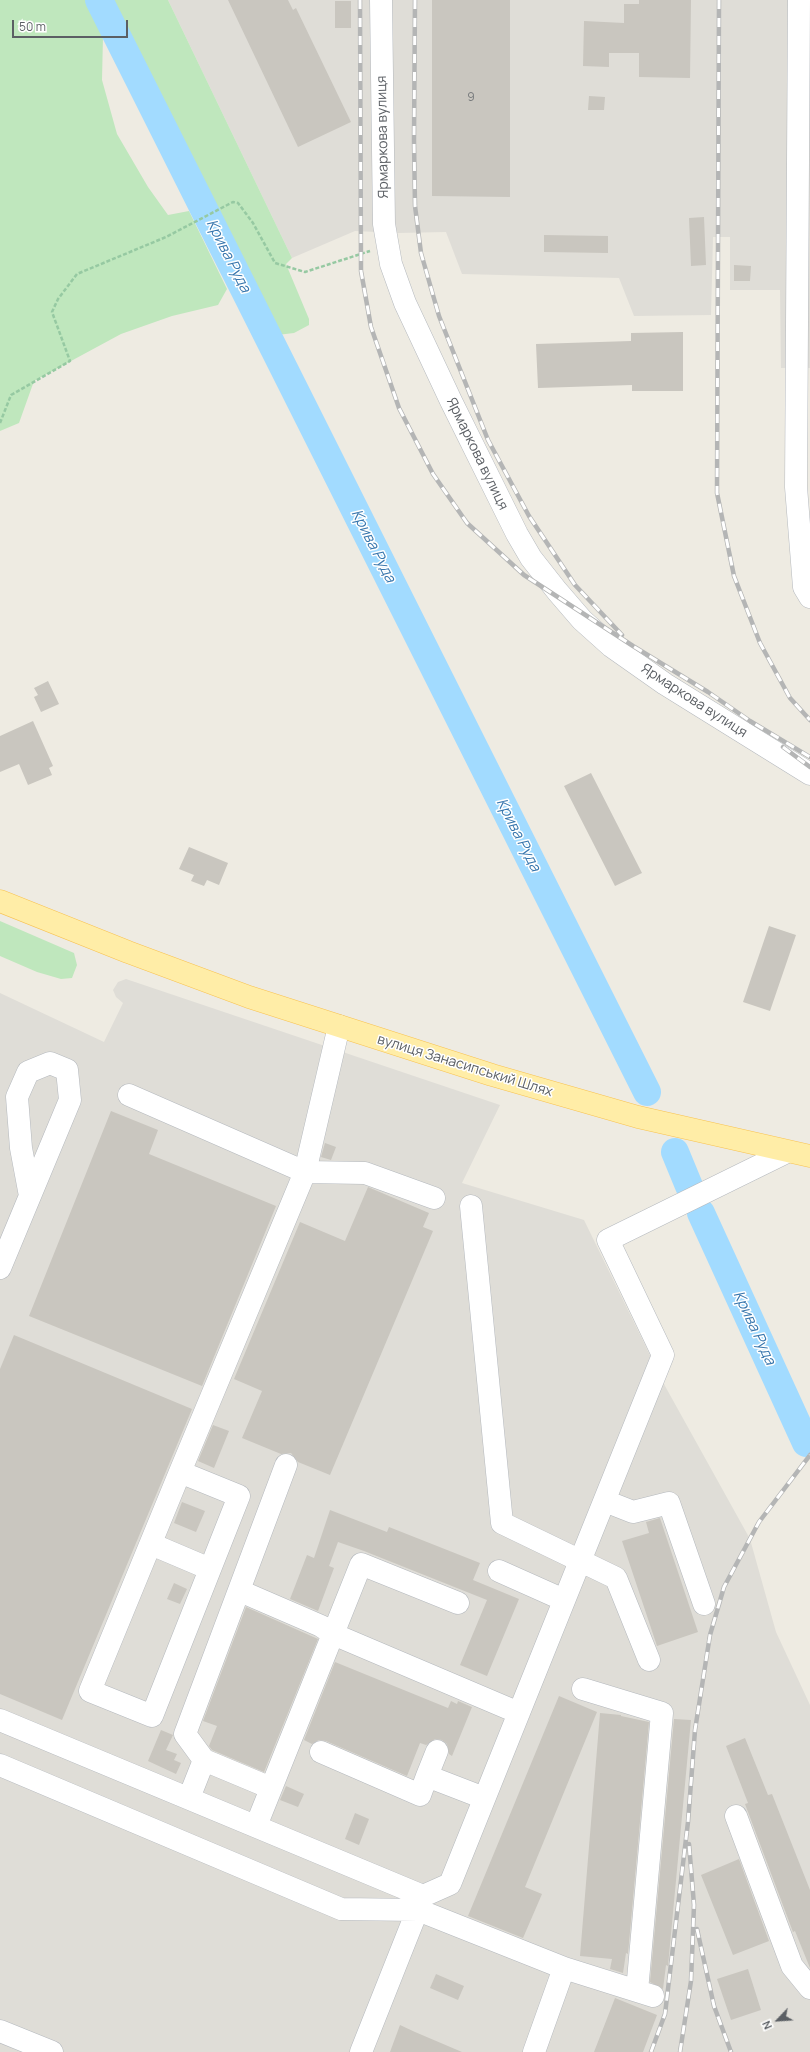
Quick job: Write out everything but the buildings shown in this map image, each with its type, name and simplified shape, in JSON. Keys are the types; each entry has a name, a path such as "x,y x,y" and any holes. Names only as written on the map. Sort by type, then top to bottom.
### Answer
{"main road":[{"name":"вулиця Занасипський Шлях","path":"0,901 128,952 249,997 339,1026 562,1096 638,1116 787,1152 810,1156"}],"street":[{"name":"Ярмаркова вулиця","path":"381,0 384,224 391,264 405,303 451,401 517,534 531,558 556,591 582,620 611,646 665,684 810,774"},
{"path":"799,0 796,487 804,588 810,598"},
{"path":"180,1472 239,1496 152,1716 90,1691 180,1472 305,1172 339,1026"},
{"path":"0,1268 30,1196 70,1100 67,1070 50,1063 28,1072 17,1097 21,1148 30,1196"},
{"path":"129,1095 305,1172 365,1173 434,1198"},
{"path":"0,1766 341,1909 420,1903 450,1884 663,1355 608,1240 787,1152"},
{"path":"471,1206 502,1523 616,1578 649,1660"},
{"path":"271,1788 204,1760 185,1734 240,1591 286,1465"},
{"path":"605,1501 633,1512 669,1503 704,1604"},
{"path":"151,1544 210,1569"},
{"path":"256,1826 361,1564 458,1603"},
{"path":"499,1571 564,1600"},
{"path":"240,1591 321,1626 333,1634 519,1713"},
{"path":"0,1720 256,1826 420,1903 564,1968 645,1993 662,1713 583,1689"},
{"path":"321,1752 420,1794 437,1751"},
{"path":"189,1798 204,1760"},
{"path":"427,1776 484,1798"},
{"path":"736,1816 792,1966 810,1988"},
{"path":"361,2052 420,1903"},
{"path":"534,2052 564,1968"},
{"path":"0,2031 52,2052"}],"path":[{"path":"0,423 11,395 70,361 52,312 58,299 77,274 166,238 233,202 238,203 254,223 275,263 305,272 388,245"}],"shaded area":[{"path":"168,0 810,0 810,368 781,368 780,290 730,290 730,237 713,237 711,315 634,316 619,278 462,274 446,232 398,233 355,231 292,258"},
{"path":"126,979 500,1105 462,1183 584,1220 665,1386 750,1539 776,1632 810,1705 810,2052 0,2052 0,993 104,1042 123,1003 116,997 113,990 118,982"}],"green space":[{"path":"0,0 85,0 103,36 102,80 117,134 148,187 168,215 189,211 227,289 218,305 172,316 121,334 34,381 19,423 0,431"},
{"path":"106,0 168,0 292,258 286,264 309,319 309,325 294,333 277,335 274,331 206,193 156,104"},
{"path":"0,921 74,953 77,965 72,978 61,979 37,972 0,956"}],"waterway":[{"name":"Крива Руда","path":"99,0 647,1092"},
{"path":"675,1152 689,1186"},
{"name":"Крива Руда","path":"701,1213 806,1443"}],"railway":[{"path":"360,0 361,271 371,327 399,408 433,474 467,523 524,575 633,646 708,692 750,721 810,757"},
{"path":"415,0 415,206 421,253 439,316 488,440 529,516 575,585 622,635"},
{"path":"719,0 717,493 734,576 760,643 790,698 810,720"},
{"path":"783,747 810,767"},
{"path":"651,2052 665,2014 688,1822 695,1730 710,1635 724,1587 759,1522 810,1455"},
{"path":"680,2052 691,1981 694,1905 689,1844"},
{"path":"697,1929 714,2006 731,2052"}]}
